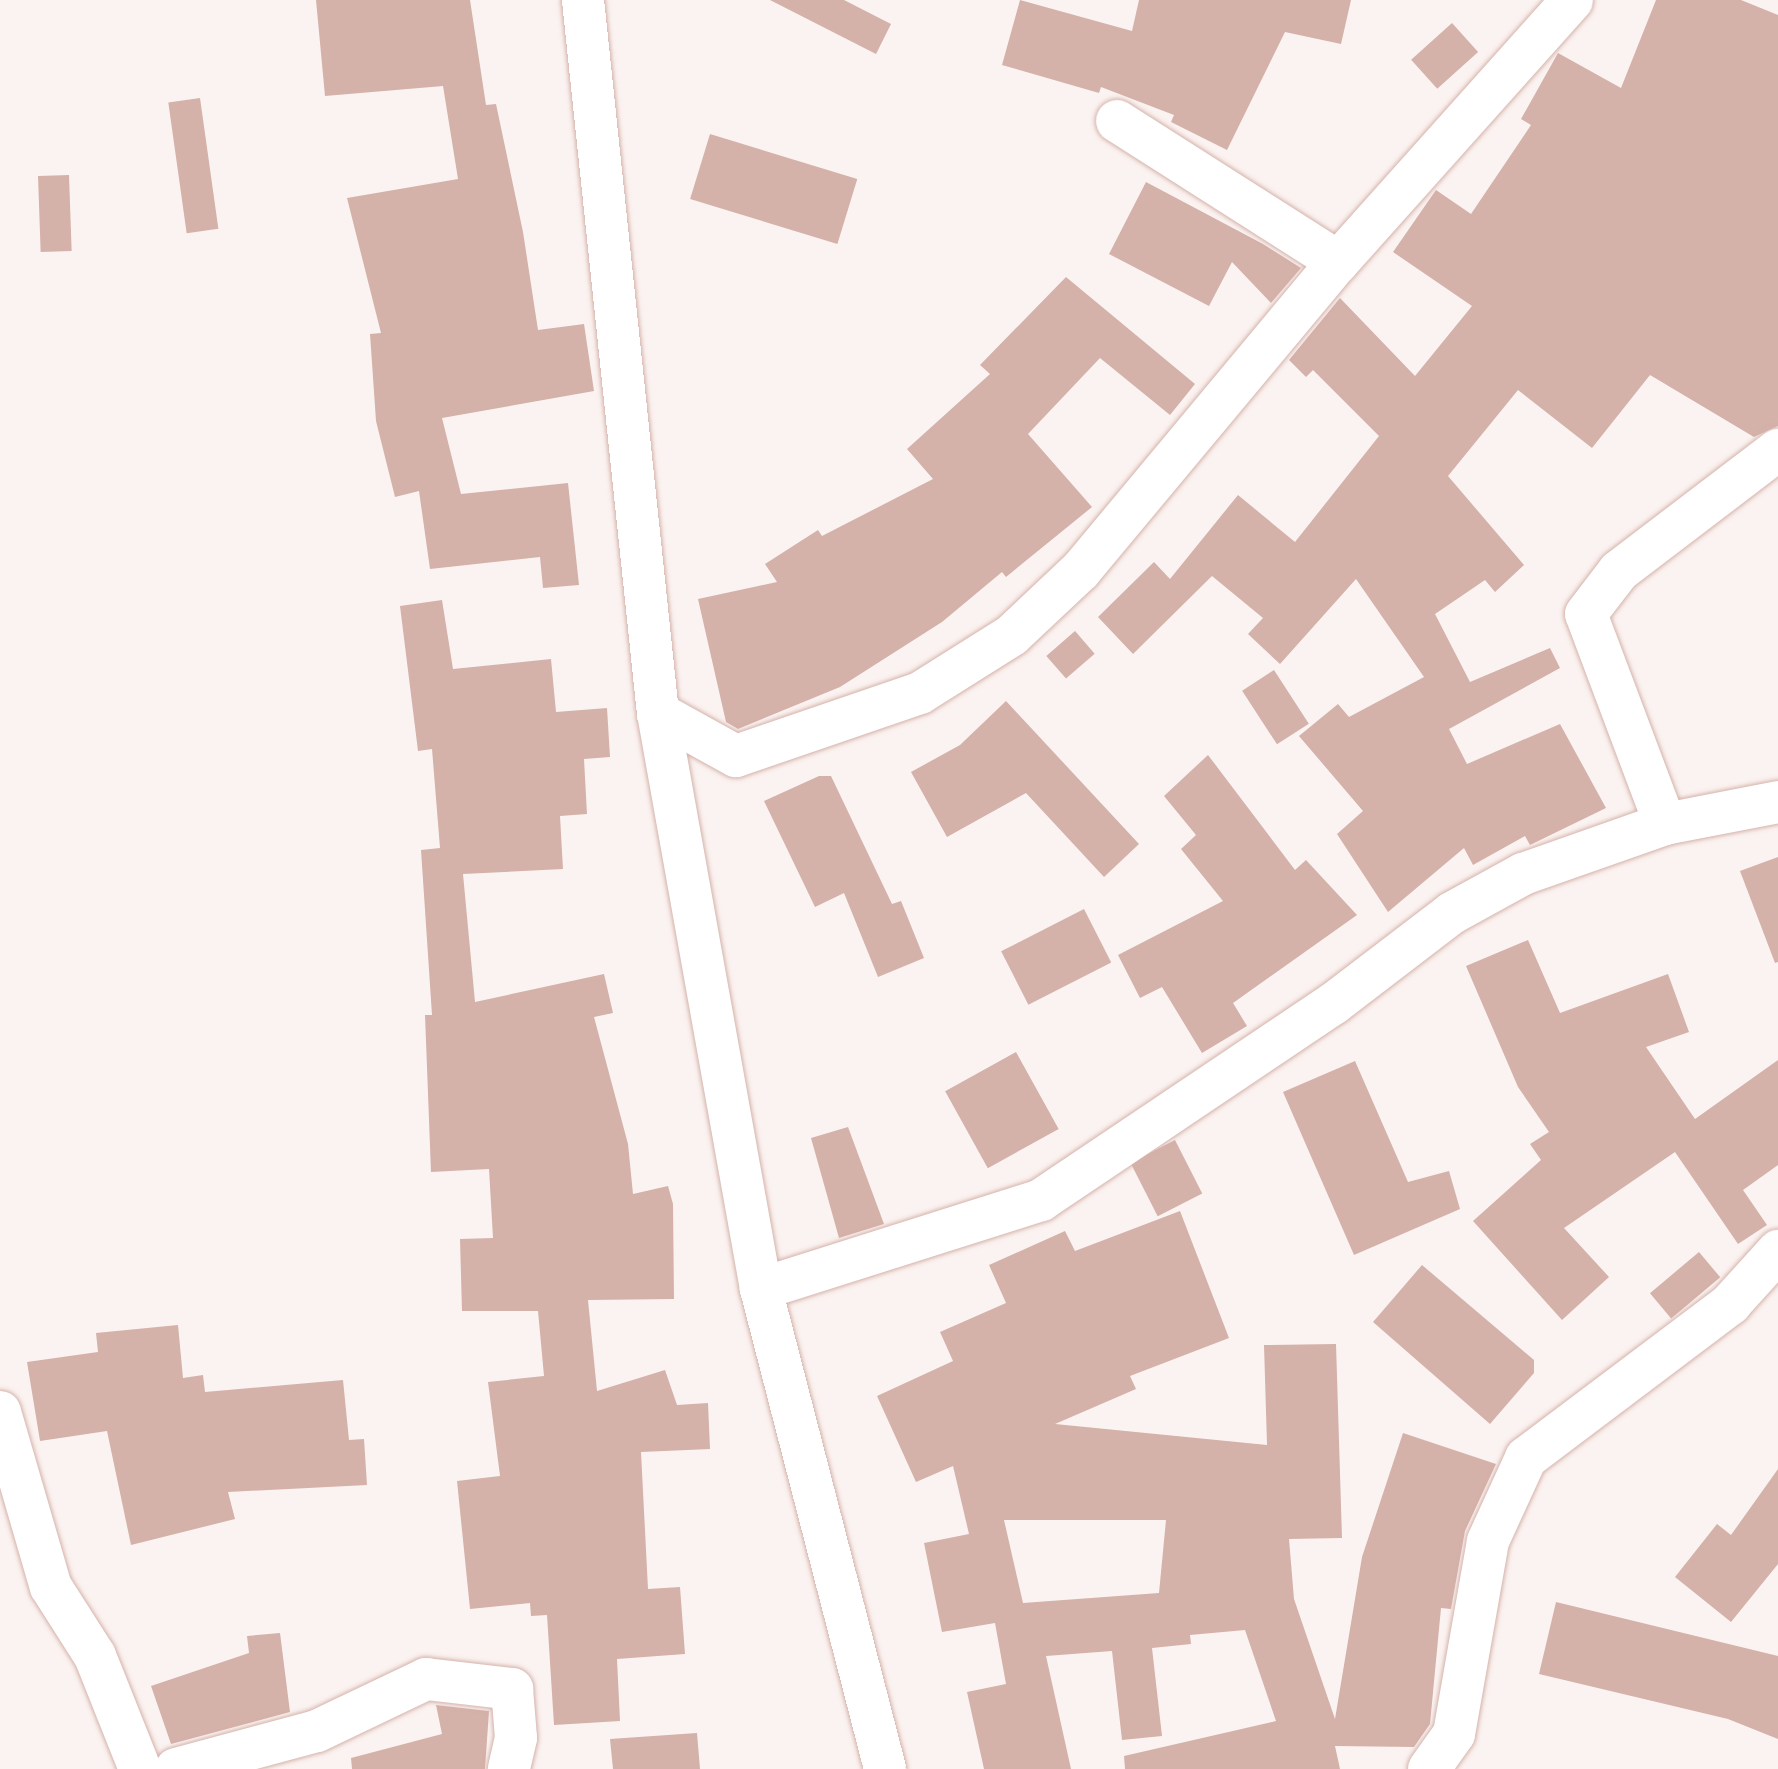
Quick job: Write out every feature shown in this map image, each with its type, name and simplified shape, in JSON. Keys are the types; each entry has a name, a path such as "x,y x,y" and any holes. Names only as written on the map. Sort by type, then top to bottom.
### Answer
{"street":[{"path":"582,0 658,714 761,1290 884,1769"},
{"path":"658,714 736,756 920,693 1012,635 1080,570 1338,262 1572,0"},
{"path":"1117,121 1338,262"},
{"path":"1666,824 1586,614 1620,571 1778,450"},
{"path":"761,1290 1040,1200 1332,1004 1452,913 1523,874 1666,824 1778,802"},
{"path":"1428,1769 1454,1734 1488,1540 1526,1458 1730,1304 1778,1251"},
{"path":"0,1412 51,1587 96,1656 140,1769"},
{"path":"176,1769 317,1731 426,1680 512,1690 516,1738 509,1769"}],"building":[{"path":"316,0 470,0 486,105 496,104 523,232 538,330 584,324 594,391 442,418 461,494 568,483 579,585 543,588 540,557 430,569 419,491 395,497 376,421 370,334 381,333 347,198 458,179 443,86 325,96"},
{"path":"770,0 844,0 891,24 876,54"},
{"path":"1020,0 1132,31 1139,0 1351,0 1341,44 1285,32 1227,150 1171,122 1174,115 1101,87 1099,93 1002,65"},
{"path":"1656,0 1741,0 1778,15 1778,426 1754,437 1650,375 1592,448 1518,390 1448,476 1524,565 1495,592 1485,580 1435,614 1470,682 1550,648 1560,668 1449,729 1467,764 1560,724 1606,808 1530,845 1525,836 1473,865 1464,848 1388,912 1337,834 1363,811 1299,736 1338,704 1349,717 1424,677 1356,579 1280,664 1248,634 1263,618 1212,576 1133,654 1098,617 1154,562 1170,579 1238,495 1295,542 1379,436 1313,370 1306,377 1289,360 1340,298 1415,376 1472,306 1393,252 1436,190 1471,214 1531,125 1521,119 1558,53 1621,88"},
{"path":"1452,23 1478,52 1437,89 1411,60"},
{"path":"200,98 218,229 187,233 168,102"},
{"path":"710,134 857,179 837,244 690,199"},
{"path":"69,175 72,251 41,252 38,176"},
{"path":"1146,182 1301,268 1271,303 1232,262 1209,306 1109,254"},
{"path":"1066,277 1195,384 1170,415 1100,358 1028,434 1092,507 1006,577 1002,572 942,622 840,687 738,729 726,722 698,599 777,582 765,564 818,530 822,536 933,479 907,449 990,374 980,365"},
{"path":"442,600 453,669 551,659 556,712 607,708 610,757 584,759 587,814 560,816 563,869 463,874 475,1002 604,974 613,1013 594,1017 628,1144 633,1194 668,1186 673,1204 674,1299 588,1300 597,1391 665,1370 677,1405 708,1403 710,1449 641,1452 648,1589 680,1587 685,1654 617,1659 620,1721 554,1725 547,1615 531,1616 530,1603 470,1609 457,1481 500,1476 488,1382 544,1376 538,1311 462,1311 460,1239 493,1238 489,1169 431,1172 425,1015 432,1015 421,850 440,848 432,749 418,751 400,606"},
{"path":"1075,631 1095,654 1066,679 1046,656"},
{"path":"1274,670 1309,724 1277,744 1242,691"},
{"path":"1006,701 1139,844 1104,877 1026,793 947,837 911,772 960,745"},
{"path":"1208,755 1295,870 1306,860 1357,915 1233,1003 1247,1026 1202,1053 1162,987 1140,998 1118,955 1223,901 1181,849 1196,835 1164,796"},
{"path":"819,776 831,776 892,904 901,901 924,958 878,977 844,893 815,907 764,801"},
{"path":"1778,857 1778,962 1775,963 1740,871"},
{"path":"1084,909 1111,962 1028,1005 1001,951"},
{"path":"1528,940 1560,1013 1668,974 1689,1032 1646,1047 1695,1119 1778,1060 1778,1165 1743,1190 1767,1225 1738,1244 1675,1152 1564,1228 1609,1277 1562,1320 1473,1221 1541,1160 1530,1144 1549,1132 1518,1087 1466,966"},
{"path":"1016,1052 1059,1129 988,1168 945,1091"},
{"path":"1355,1061 1408,1182 1449,1171 1460,1209 1354,1255 1283,1092"},
{"path":"848,1127 884,1224 839,1238 811,1138"},
{"path":"1175,1140 1202,1193 1158,1216 1130,1163"},
{"path":"1180,1211 1229,1338 1130,1376 1136,1389 1055,1424 1267,1445 1264,1345 1336,1344 1342,1538 1289,1539 1294,1599 1335,1719 1362,1557 1403,1433 1496,1464 1465,1531 1451,1609 1441,1608 1430,1724 1414,1747 1335,1746 1340,1769 1125,1769 1124,1756 1276,1721 1245,1630 1190,1635 1191,1644 1152,1648 1162,1736 1122,1740 1112,1651 1046,1656 1071,1769 984,1769 967,1692 1006,1684 995,1623 942,1632 924,1543 969,1534 953,1466 916,1482 877,1396 953,1361 940,1332 1006,1303 989,1265 1065,1231 1075,1251","holes":["1004,1520 1166,1520 1159,1593 1023,1603"]},
{"path":"1699,1252 1720,1277 1671,1318 1650,1293"},
{"path":"1422,1265 1534,1360 1534,1373 1490,1424 1373,1322"},
{"path":"178,1325 183,1378 203,1375 205,1392 343,1380 349,1440 364,1439 367,1485 228,1492 235,1519 131,1545 107,1431 40,1441 27,1362 98,1352 96,1333"},
{"path":"1778,1469 1778,1564 1731,1622 1675,1577 1717,1524 1731,1535"},
{"path":"1556,1602 1778,1656 1778,1739 1728,1719 1539,1674"},
{"path":"280,1633 290,1712 171,1744 151,1686 249,1653 247,1636"},
{"path":"436,1705 489,1711 485,1769 352,1769 351,1758 442,1734"},
{"path":"697,1733 700,1769 613,1769 610,1739"}]}
